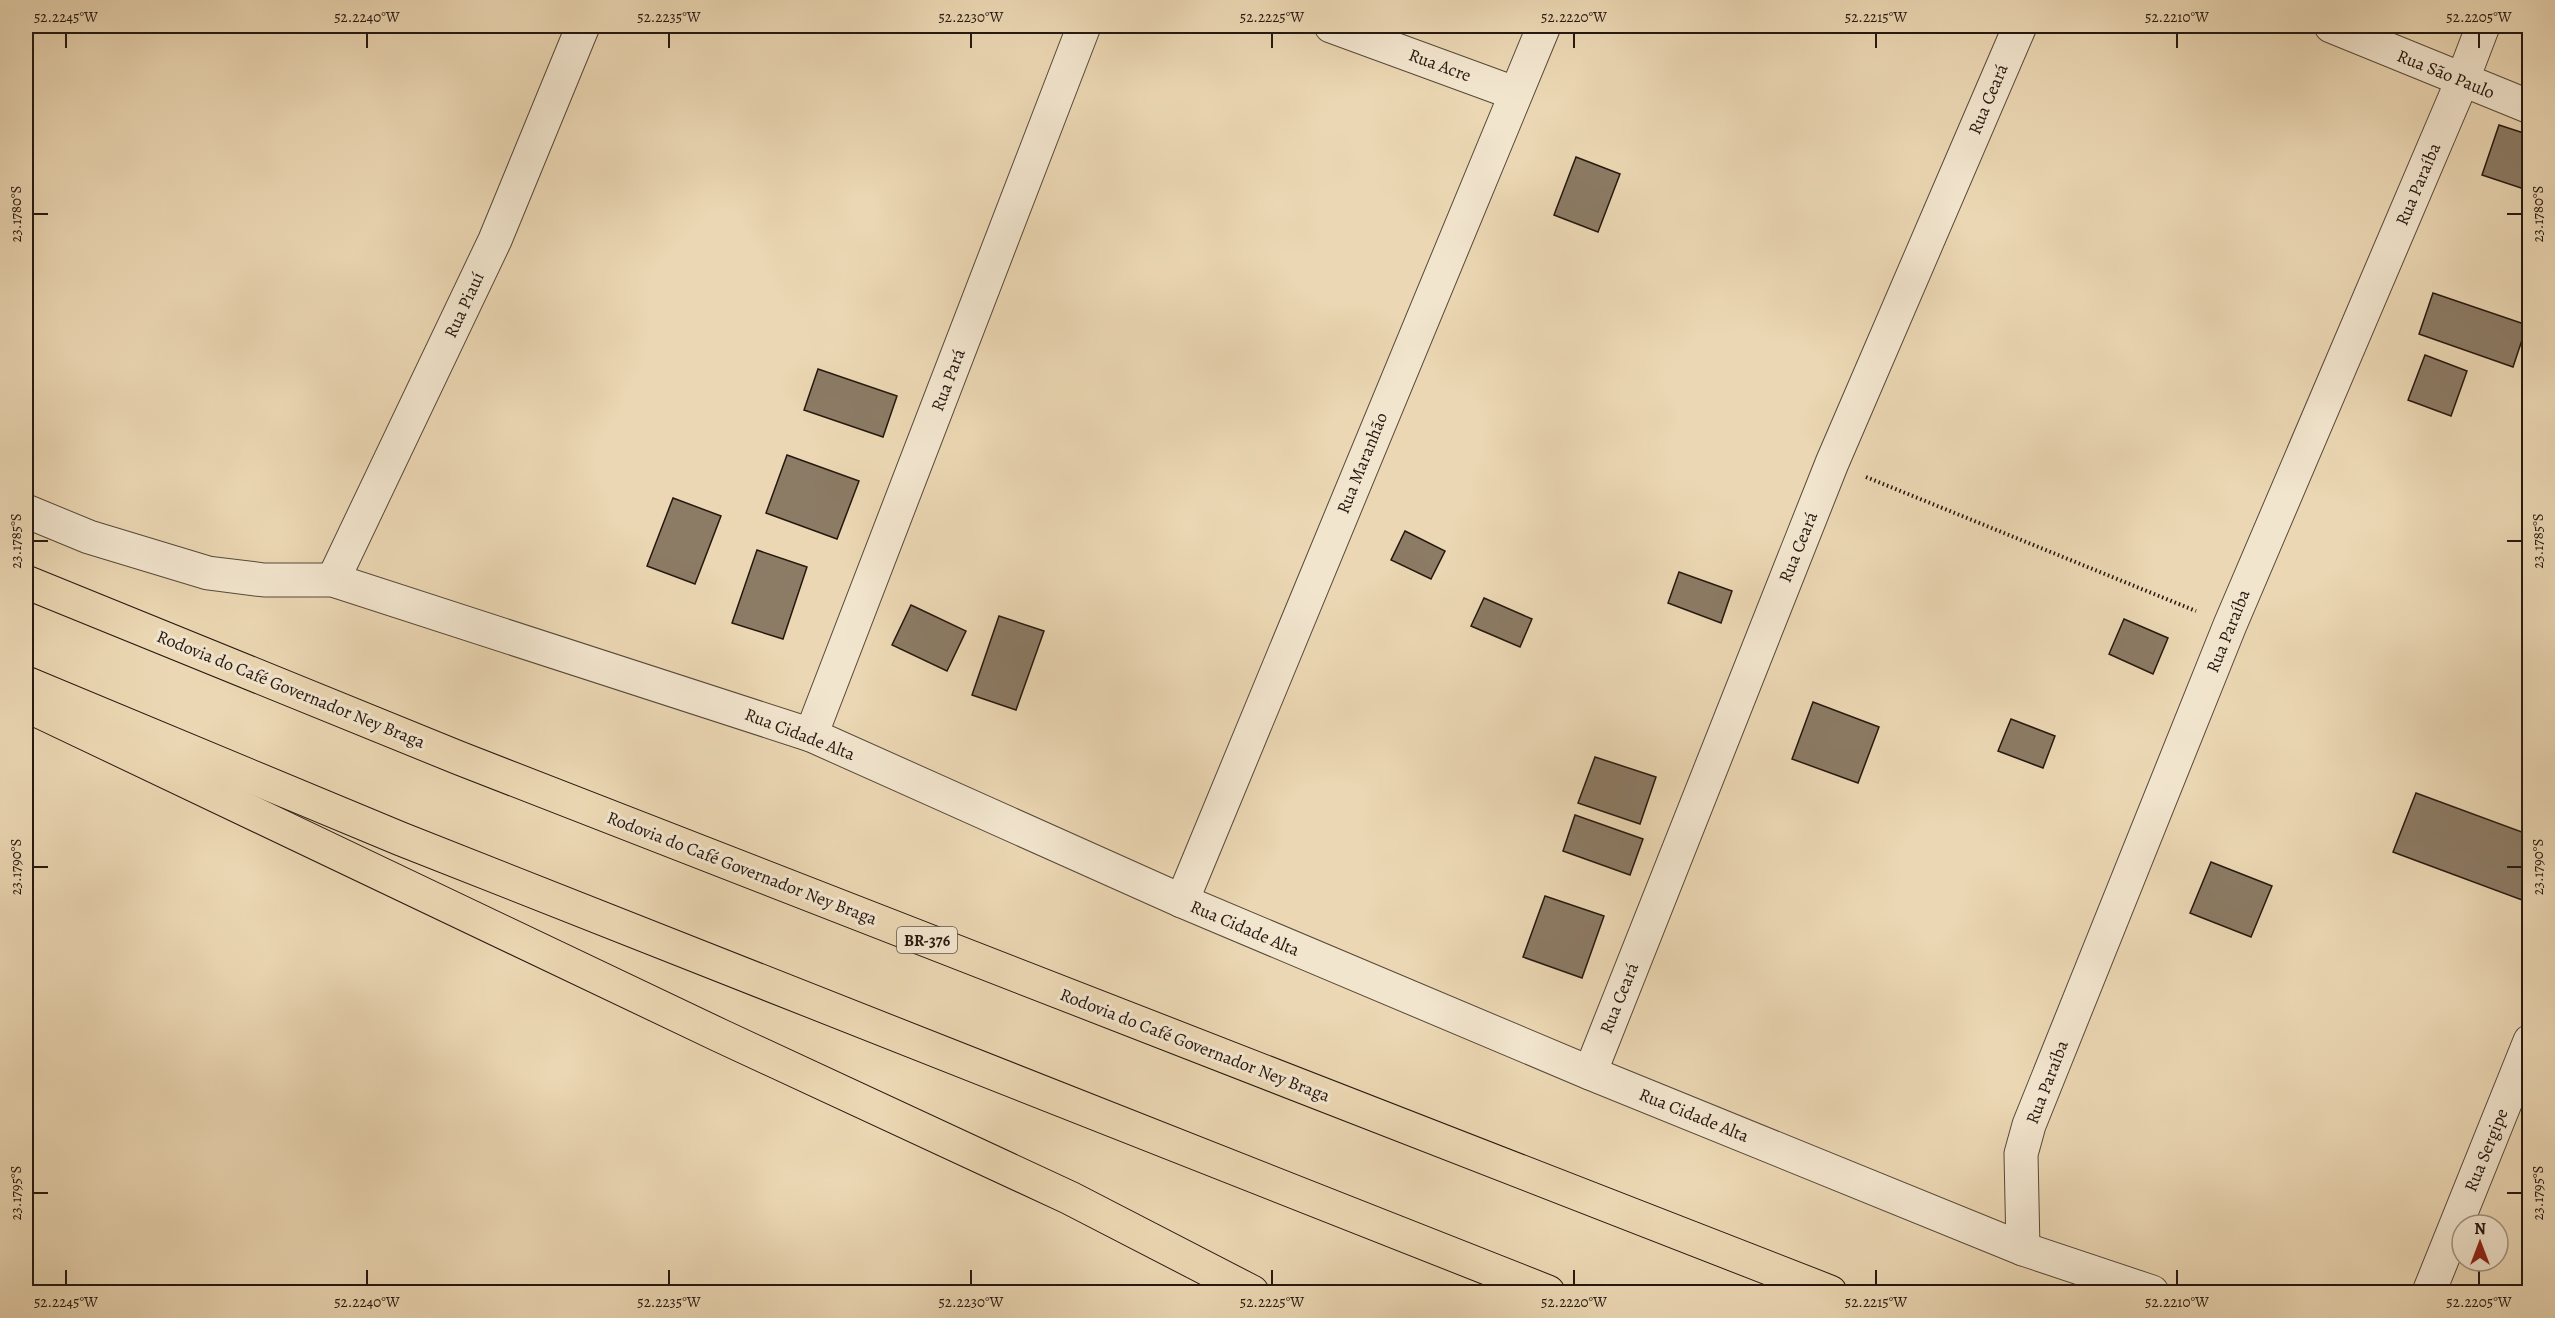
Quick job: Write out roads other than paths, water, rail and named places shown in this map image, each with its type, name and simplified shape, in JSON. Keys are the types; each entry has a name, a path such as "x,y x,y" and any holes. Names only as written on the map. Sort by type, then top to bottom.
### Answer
{"highway":[{"name":"Rodovia do Café Governador Ney Braga","path":"26,582 459,758 1830,1293"},
{"path":"26,683 401,839 1548,1293"},
{"path":"26,705 721,1036 1070,1198 1252,1293"}],"street":[{"name":"Rua Piauí","path":"333,580 495,240 584,26"},
{"name":"Rua Pará","path":"812,735 1084,26"},
{"name":"Rua Acre","path":"1331,26 1514,93"},
{"name":"Rua Maranhão","path":"1182,901 1514,93 1544,26"},
{"name":"Rua Ceará","path":"1590,1073 1832,463 2020,26"},
{"name":"Rua São Paulo","path":"2331,26 2529,107"},
{"name":"Rua Paraíba","path":"2024,1249 2021,1154 2030,1125 2230,625 2462,81 2483,26"},
{"name":"Rua Cidade Alta","path":"26,511 89,537 208,573 264,580 333,580 812,735 1182,901 1590,1073 2024,1249 2152,1293"},
{"name":"Rua Sergipe","path":"2429,1293 2529,1041"}]}
